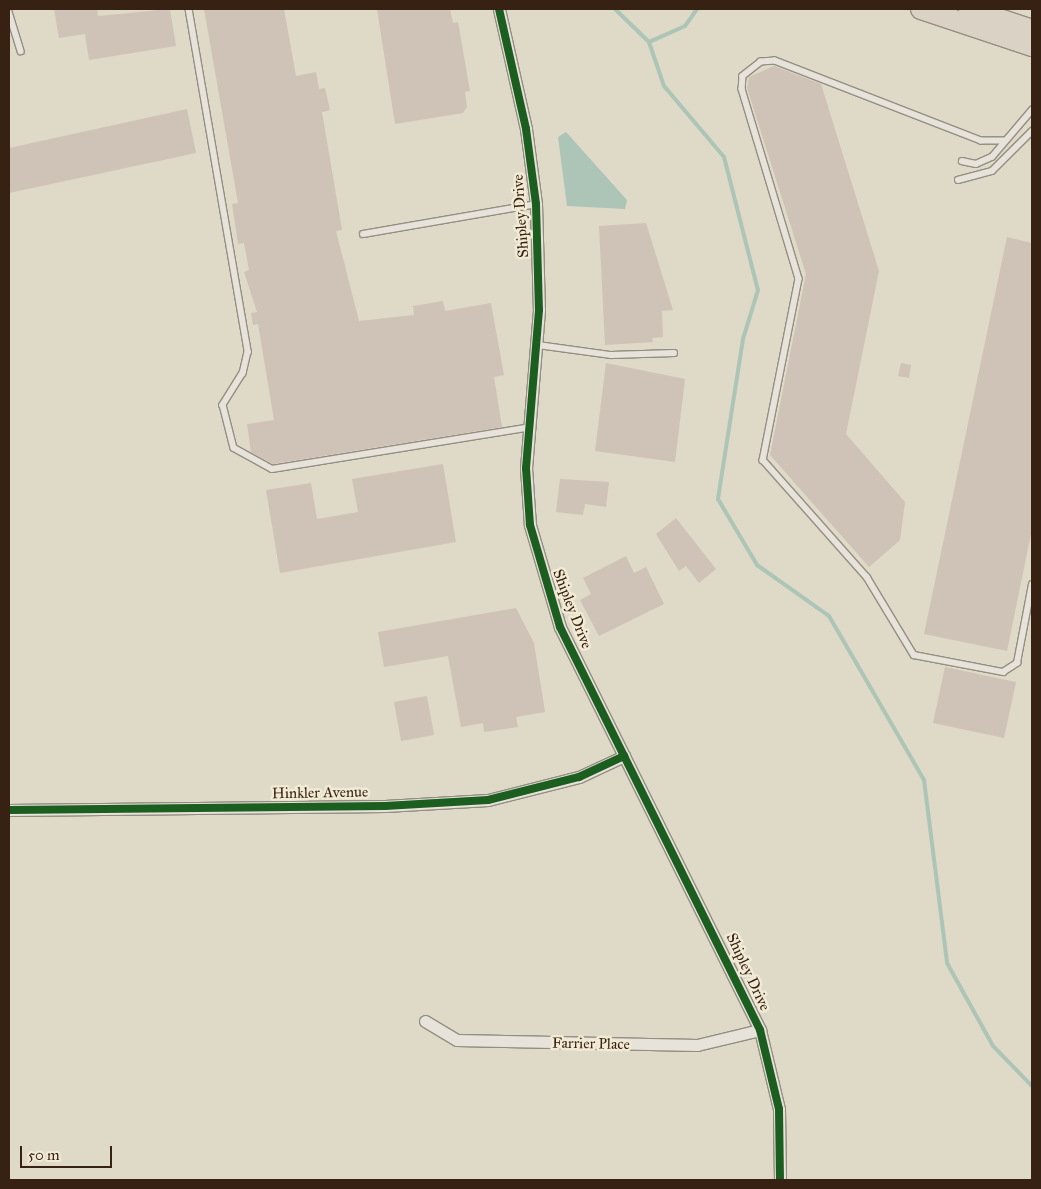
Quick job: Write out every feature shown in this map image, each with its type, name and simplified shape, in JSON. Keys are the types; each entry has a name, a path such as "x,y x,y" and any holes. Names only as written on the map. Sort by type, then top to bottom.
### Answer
{"highway":[{"path":"921,9 1032,46"},
{"path":"969,9 1032,30"}],"street":[{"name":"Shipley Drive","path":"499,9 526,129 536,204 538,345 530,427 526,498 545,583 560,627 760,1030 779,1109 780,1180"},
{"name":"Hinkler Avenue","path":"9,810 385,806 488,800 579,777 624,756"},
{"name":"Farrier Place","path":"425,1021 457,1040 688,1045 760,1030"}],"lane":[{"path":"188,9 248,352 243,373 223,405 234,448 272,469 530,427"},
{"path":"9,12 21,51"},
{"path":"1004,141 980,141 775,62 761,62 743,76 742,89 798,279 763,460 867,577 914,655 1003,672 1017,663 1032,584"},
{"path":"962,161 985,161 1004,141 1030,119 1032,110"},
{"path":"958,180 992,171 1032,131"},
{"path":"363,234 536,204"},
{"path":"538,345 611,355 674,353"}],"shaded area":[{"path":"566,132 627,200 625,209 567,206 558,137"}],"building":[{"path":"54,9 97,9 98,16 170,9 176,46 89,60 85,34 59,38"},
{"path":"204,9 284,9 296,76 316,72 319,89 325,88 330,110 322,112 342,230 336,231 359,321 414,315 413,306 443,301 445,311 491,303 504,375 494,377 502,427 273,464 251,452 247,424 274,420 258,324 253,325 251,313 257,312 244,272 249,270 244,243 238,244 232,204 238,203"},
{"path":"377,9 450,9 453,23 458,22 470,91 465,92 467,107 463,113 395,124"},
{"path":"774,66 821,84 879,271 846,434 905,502 900,540 869,567 770,455 806,274 747,88 749,77"},
{"path":"187,109 196,153 9,193 9,148"},
{"path":"646,223 673,310 662,311 663,337 652,338 653,342 605,345 599,226"},
{"path":"1007,237 1032,243 1032,529 1007,651 924,634"},
{"path":"606,363 685,379 675,462 595,451"},
{"path":"901,363 911,365 909,378 898,376"},
{"path":"443,464 456,542 280,573 266,490 311,483 317,519 358,512 352,479"},
{"path":"560,479 609,482 606,507 585,504 583,515 556,512"},
{"path":"676,518 716,569 699,583 686,566 679,571 656,534"},
{"path":"626,556 634,573 646,567 664,604 599,636 580,600 591,594 583,578"},
{"path":"516,608 534,643 545,712 516,717 518,727 484,732 483,723 461,727 448,656 384,667 378,632"},
{"path":"945,667 1016,682 1004,738 933,723"},
{"path":"427,696 434,735 401,741 394,702"}],"waterway":[{"path":"615,9 649,42"},
{"path":"697,9 685,26 649,42 664,86 724,157 758,290 743,339 718,499 757,565 829,616 924,780 947,963 993,1046 1032,1086"}],"cycle path":[{"path":"499,9 526,129 536,204 539,310 526,468 530,525 560,627 760,1030 779,1109 780,1180"},
{"path":"9,810 385,806 488,800 579,777 624,756"}]}
